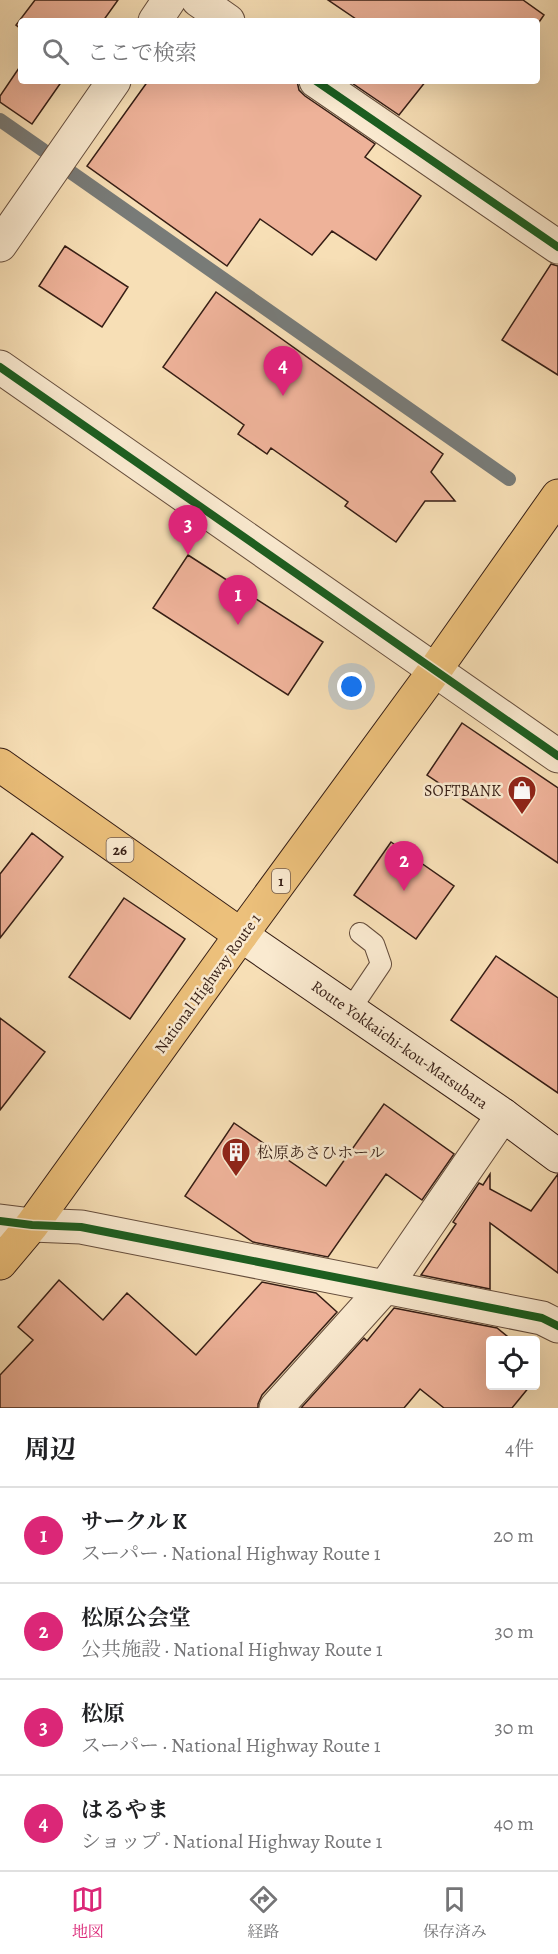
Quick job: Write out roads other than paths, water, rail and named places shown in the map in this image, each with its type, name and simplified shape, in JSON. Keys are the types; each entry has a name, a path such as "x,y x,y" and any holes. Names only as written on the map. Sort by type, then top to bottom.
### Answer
{"main road":[{"name":"National Highway Route 1","path":"0,1263 32,1226 435,670 558,496"},
{"name":"26","path":"0,765 241,935"}],"street":[{"path":"157,18 170,0"},
{"path":"198,0 224,18"},
{"path":"0,245 112,84"},
{"path":"320,84 558,247"},
{"path":"0,367 558,756"},
{"name":"Route Yokkaichi-kou-Matsubara","path":"241,935 558,1155"},
{"path":"276,1408 385,1287 503,1115"},
{"path":"0,1221 32,1226 81,1227 542,1318 558,1326"}],"lane":[{"path":"350,1010 381,964 374,944 360,933"}],"waterway":[{"path":"0,120 43,150"},
{"path":"72,173 509,479"}],"place":[{"name":"はるやま","path":"283,396"},
{"name":"松原","path":"188,555"},
{"name":"サークル K","path":"238,625"},
{"name":"SOFTBANK","path":"522,816"},
{"name":"松原公会堂","path":"404,891"},
{"name":"松原あさひホール","path":"236,1178"}]}
